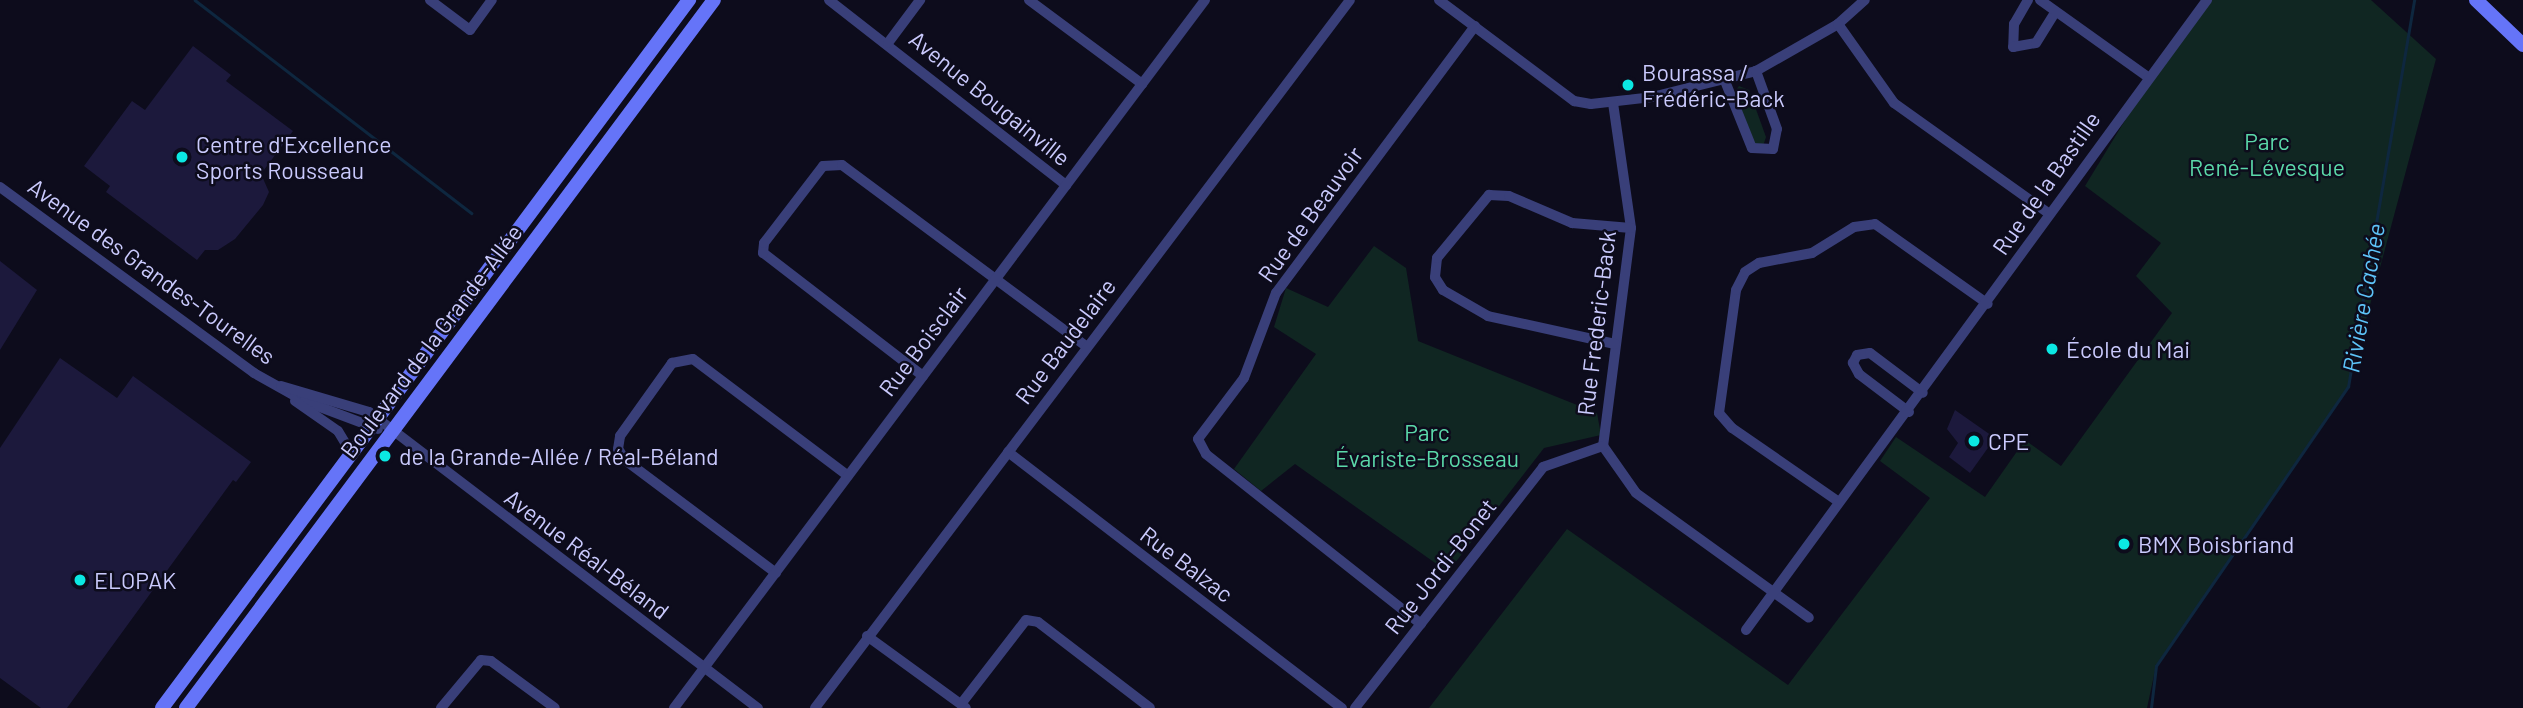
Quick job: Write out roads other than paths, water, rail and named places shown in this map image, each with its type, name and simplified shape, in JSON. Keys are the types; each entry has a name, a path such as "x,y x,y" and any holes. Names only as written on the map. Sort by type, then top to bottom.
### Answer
{"street":[{"path":"430,0 470,30 492,0"},
{"name":"Boulevard de la Grande-Allée","path":"162,708 689,0"},
{"name":"Boulevard de la Grande-Allée","path":"186,708 714,0"},
{"name":"Avenue Bougainville","path":"828,0 888,43 1066,185"},
{"name":"Avenue Bougainville","path":"888,43 919,0"},
{"path":"1029,0 1142,84"},
{"name":"Rue Boisclair","path":"674,708 1205,0"},
{"name":"Rue Baudelaire","path":"815,708 1349,0"},
{"path":"1439,0 1574,101 1613,103 1725,81 1756,71 1838,24 1864,0"},
{"path":"2028,0 2014,24 2013,47 2036,43 2055,12"},
{"path":"2040,0 2148,77"},
{"name":"Rue de la Bastille","path":"1746,630 1923,393 1988,304 2048,213 2207,0"},
{"path":"2476,0 2523,45"},
{"path":"1838,24 1894,103 2048,213"},
{"name":"Rue de Beauvoir","path":"1421,624 1206,454 1198,439 1244,378 1276,293 1475,26"},
{"path":"1725,81 1752,148 1773,149 1777,129 1756,71"},
{"name":"Rue Frederic-Back","path":"1613,103 1631,228 1603,446 1636,493 1809,618"},
{"path":"923,376 770,263 762,253 764,243 823,166 842,165 1087,347"},
{"name":"Avenue des Grandes-Tourelles","path":"0,187 245,367 281,386 338,431 351,453"},
{"path":"1615,344 1488,316 1443,290 1435,277 1437,258 1477,207 1500,193 1572,223 1631,228"},
{"path":"1839,502 1732,428 1719,413 1736,290 1745,272 1759,263 1812,253 1854,226 1875,224 1988,304"},
{"path":"1909,412 1859,374 1853,363 1857,355 1870,353 1923,393"},
{"path":"776,573 618,449 620,436 672,363 693,359 848,476"},
{"name":"Avenue des Grandes-Tourelles","path":"281,386 346,401 374,423"},
{"name":"Avenue Réal-Béland","path":"374,423 391,433 758,708"},
{"name":"Rue Jordi-Bonet","path":"1355,708 1544,467 1603,446"},
{"name":"Rue Balzac","path":"1008,452 1342,708"},
{"path":"867,636 963,706 1026,620 1038,622 1150,708"},
{"path":"441,708 472,666 491,660 555,708"}],"waterway":[{"path":"195,0 472,213"},
{"name":"Rivière Cachée","path":"2151,708 2156,666 2348,387 2414,0"}],"place":[{"name":"Bourassa / Frédéric-Back","path":"1628,85"},
{"name":"Centre d'Excellence Sports Rousseau","path":"182,157"},
{"name":"École du Mai","path":"2052,349"},
{"name":"CPE","path":"1974,441"},
{"name":"de la Grande-Allée / Réal-Béland","path":"385,456"},
{"name":"BMX Boisbriand","path":"2124,544"},
{"name":"ELOPAK","path":"80,580"}],"park label":[{"name":"Parc René-Lévesque","path":"2267,154"},
{"name":"Parc Évariste-Brosseau","path":"1427,445"}]}
